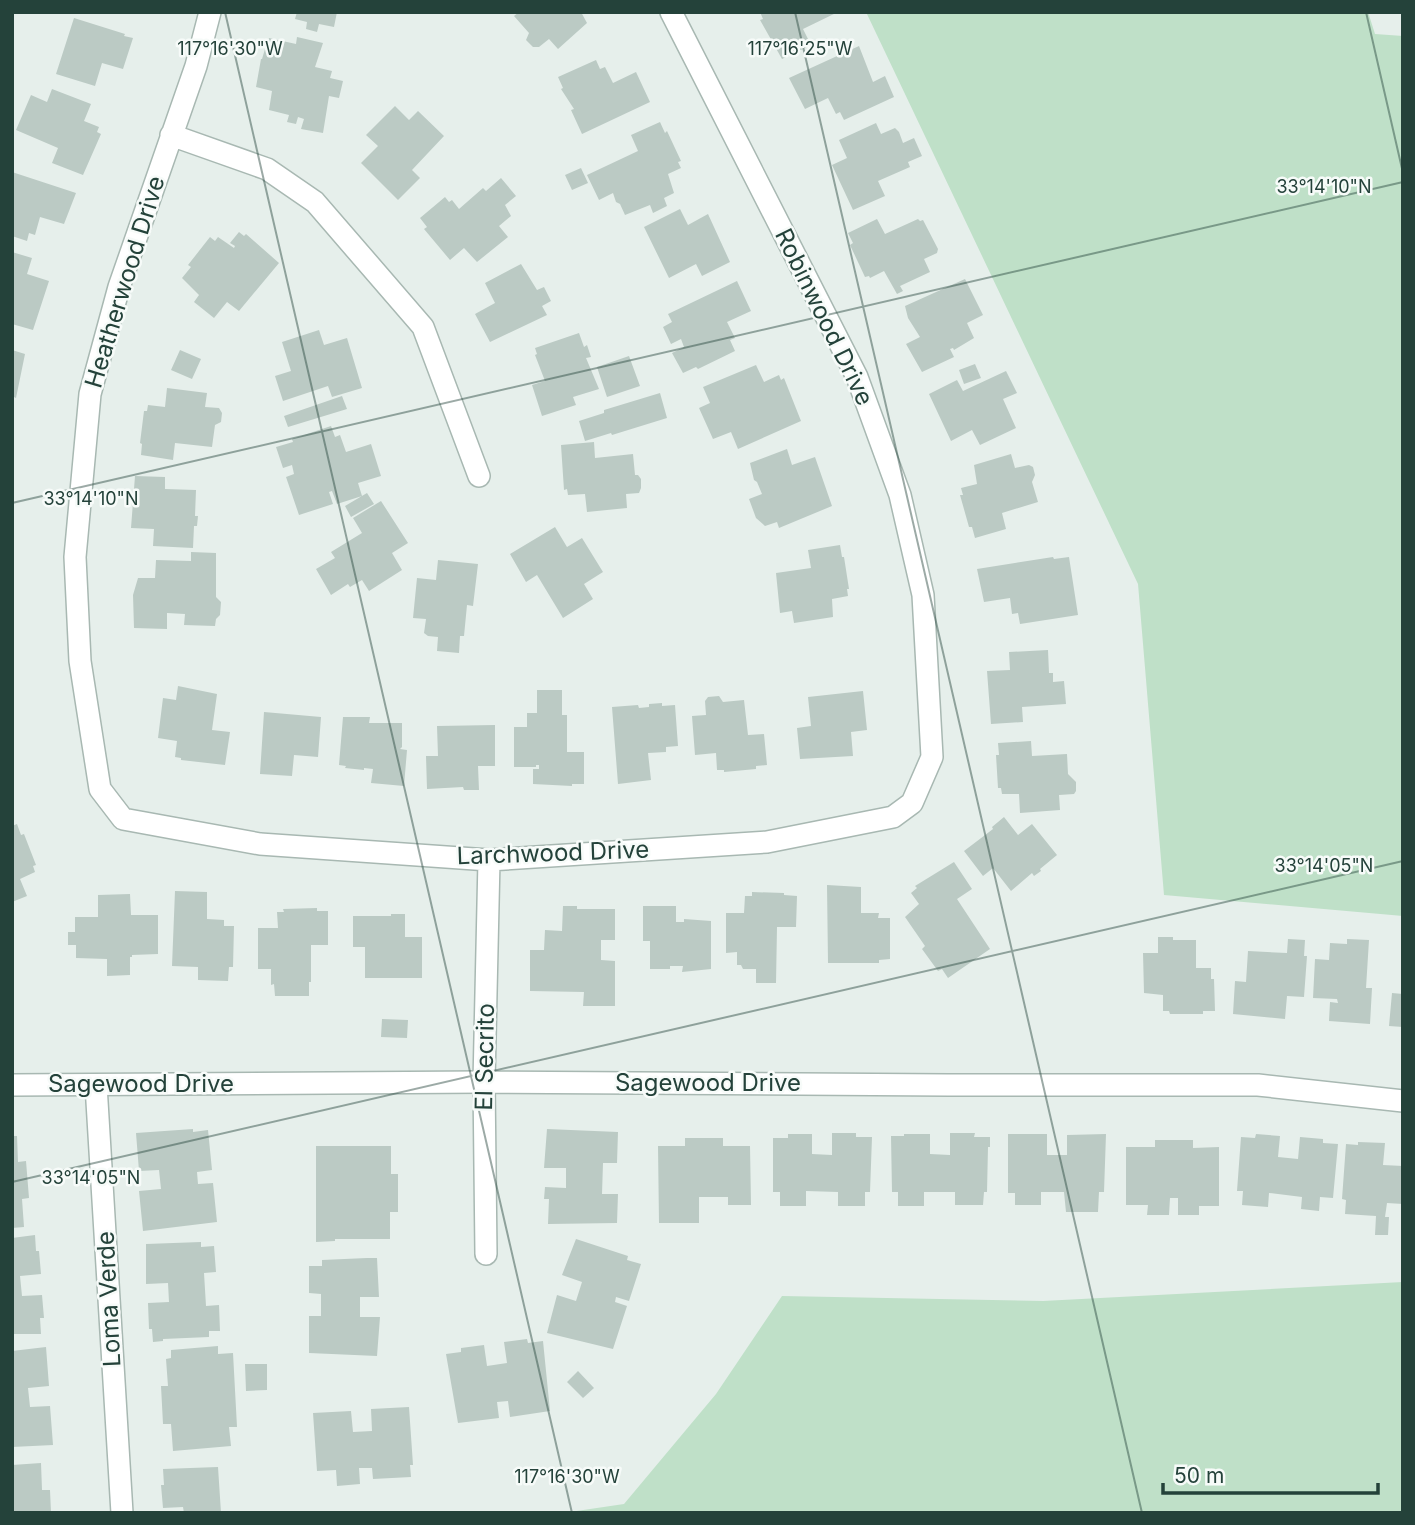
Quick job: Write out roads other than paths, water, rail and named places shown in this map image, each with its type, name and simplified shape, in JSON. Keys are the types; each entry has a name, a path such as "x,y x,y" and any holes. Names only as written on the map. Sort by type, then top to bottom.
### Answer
{"street":[{"name":"Heatherwood Drive","path":"113,805 100,789 80,661 75,557 90,394 119,287 196,66 210,12"},
{"name":"Robinwood Drive","path":"671,12 857,377 900,495 923,595 932,757 912,803"},
{"path":"171,135 267,169 316,202 423,327 479,476"},
{"name":"Larchwood Drive","path":"113,805 123,819 260,844 489,860 767,842 892,817 912,803"},
{"name":"El Secrito","path":"486,1254 484,1082 489,860"},
{"name":"Sagewood Drive","path":"12,1085 484,1082 1258,1085 1403,1101"},
{"name":"Loma Verde","path":"96,1085 122,1513"}]}
